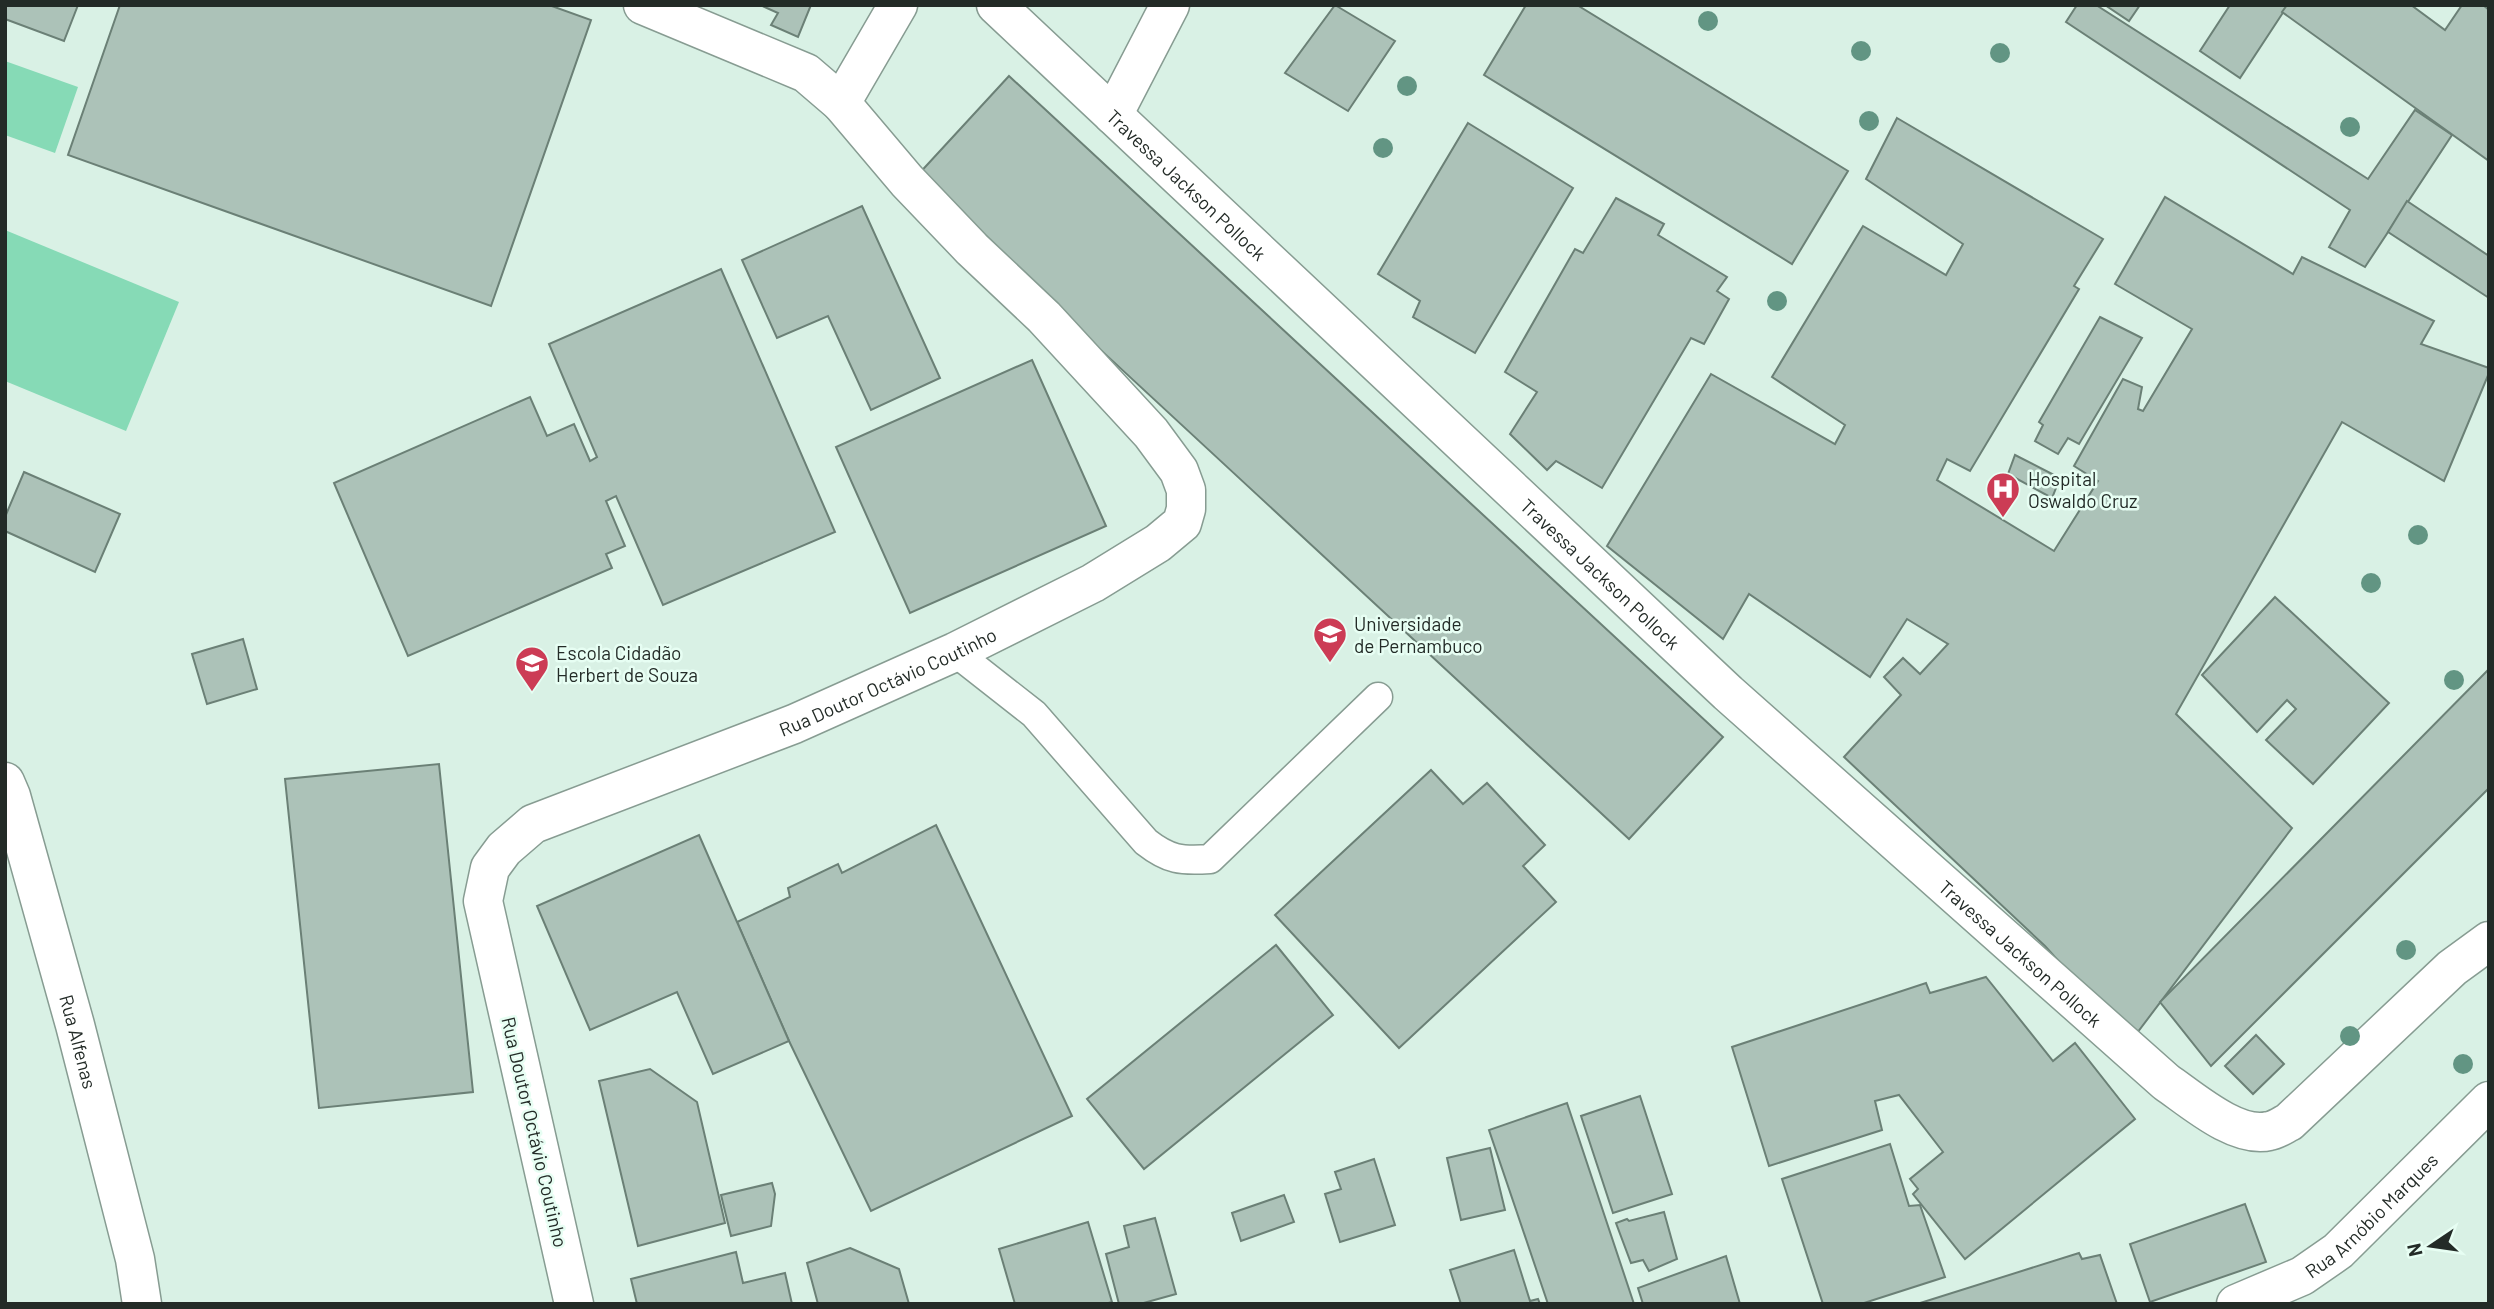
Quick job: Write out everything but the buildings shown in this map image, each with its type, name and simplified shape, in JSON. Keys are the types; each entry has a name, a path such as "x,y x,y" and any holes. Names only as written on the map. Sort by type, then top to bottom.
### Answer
{"street":[{"path":"643,5 806,73 841,103 898,5"},
{"name":"Travessa Jackson Pollock","path":"996,5 1728,693 2166,1082 2223,1121 2263,1132 2289,1122 2452,968 2489,941"},
{"path":"1113,115 1170,5"},
{"name":"Rua Doutor Octávio Coutinho","path":"574,1304 483,901 490,868 504,849 533,824 794,724 956,652 1093,583 1158,543 1182,523 1186,509 1186,490 1179,471 1151,433 1044,317 972,249 906,181 841,103"},
{"name":"Rua Alfenas","path":"5,782 75,1025 135,1259 142,1304"},
{"name":"Rua Arnóbio Marques","path":"2236,1304 2302,1276 2338,1251 2489,1101"}],"lane":[{"path":"956,652 1034,714 1146,842 1163,855 1184,861 1210,859 1378,697"}],"shaded area":[{"path":"5,61 78,87 55,153 5,135"},
{"path":"5,230 179,302 126,431 5,381"}],"place":[{"name":"Hospital Oswaldo Cruz","path":"2003,519"},
{"name":"Universidade de Pernambuco","path":"1330,664"},
{"name":"Escola Cidadão Herbert de Souza","path":"532,693"}]}
